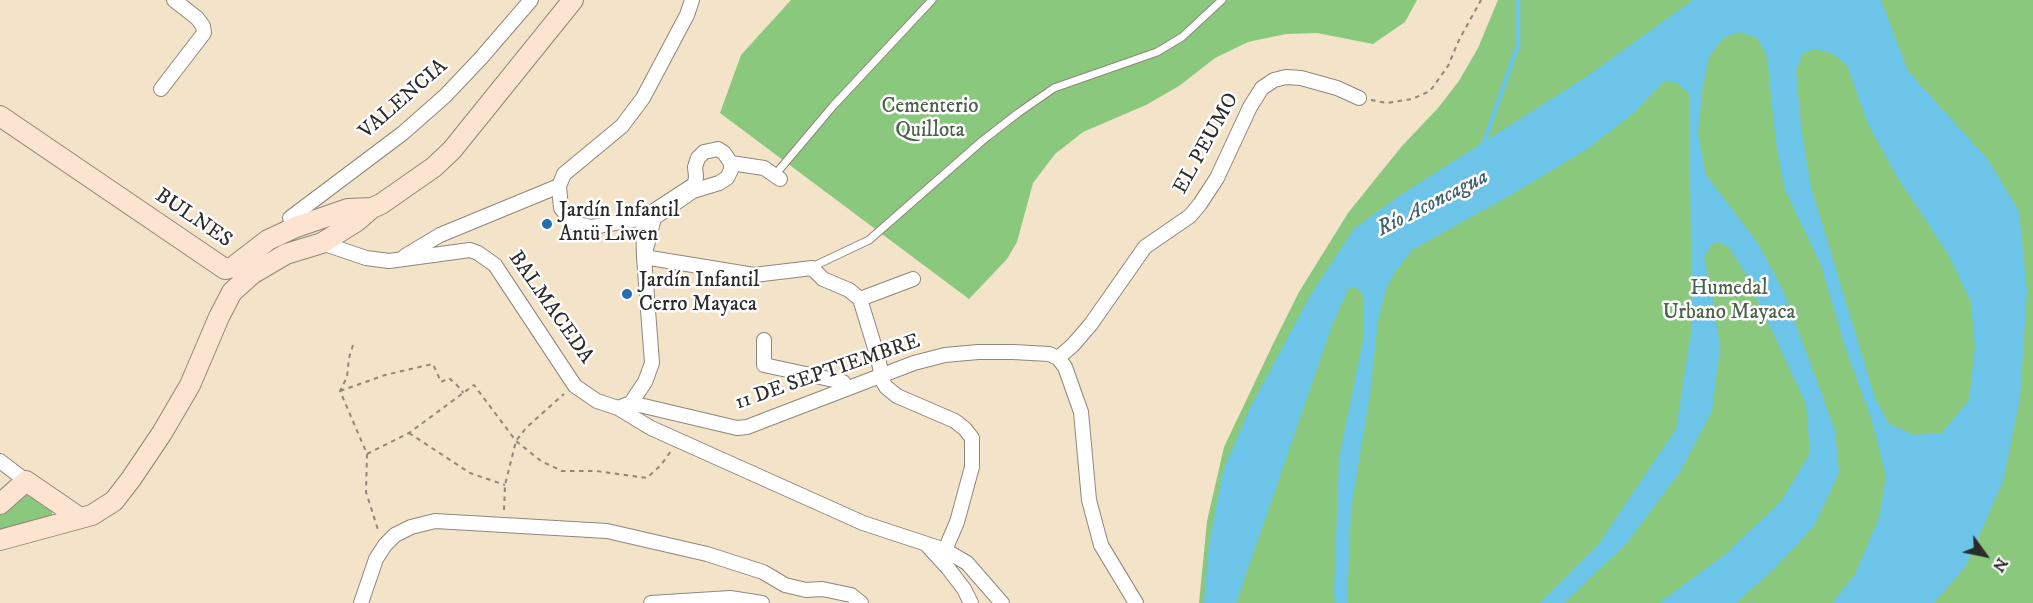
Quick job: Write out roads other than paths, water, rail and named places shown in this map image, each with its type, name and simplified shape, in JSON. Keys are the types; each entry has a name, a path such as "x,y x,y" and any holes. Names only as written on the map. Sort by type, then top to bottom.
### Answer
{"street":[{"path":"161,89 204,33 203,26 197,18 174,0"},
{"name":"VALENCIA","path":"290,218 403,133 445,96 482,58 531,0"},
{"path":"0,540 92,515 114,501 162,433 190,384 232,292 252,274 286,254 322,243 434,167 452,150 573,0"},
{"path":"644,257 654,218 693,191 719,183 727,178 731,170 731,163 724,153 718,149 704,152 698,158 695,167 695,184 643,218 592,227 573,223 561,208 559,186 564,174 622,126 643,98 687,15 692,0"},
{"name":"EL PEUMO","path":"1058,358 1091,324 1145,247 1190,216 1205,198 1217,178 1237,132 1262,88 1274,80 1286,77 1301,78 1337,88 1359,98"},
{"name":"BULNES","path":"0,116 225,269 233,267 268,240 296,227 348,209 372,208"},
{"path":"731,163 764,168 777,178"},
{"path":"398,260 440,235 559,186"},
{"path":"625,406 645,382 652,363 643,218"},
{"name":"BALMACEDA","path":"322,243 366,258 398,260 470,250 486,257 495,265 574,386 597,401 625,406 651,428 863,523 945,550 967,563 1002,603"},
{"path":"644,257 754,275 812,268 823,279 849,290 860,299 883,382 892,392 955,422 972,438 972,467 957,522 945,550"},
{"path":"860,299 913,279"},
{"path":"764,340 764,365 843,382 847,388"},
{"name":"11 DE SEPTIEMBRE","path":"625,406 736,428 747,427 914,363 945,355 1013,352 1049,354 1058,358"},
{"path":"1058,358 1065,367 1081,412 1089,500 1101,545 1136,603"},
{"path":"0,461 80,518"},
{"path":"0,504 27,481"},
{"path":"361,603 376,559 385,545 395,535 411,527 435,521 607,531 707,554 763,572 786,585 806,590 822,589 851,595 861,603"},
{"path":"926,544 948,568 971,603"},
{"path":"651,603 730,598 762,603"}],"lane":[{"path":"777,178 833,106 932,0"},
{"path":"812,268 869,240 982,141 1018,112 1054,88 1157,52 1182,37 1222,0"}],"water":[{"name":"Río Aconcagua","path":"1693,0 1881,0 1908,71 1988,160 2019,211 2027,291 2020,398 2003,481 1966,566 1934,603 1832,603 1854,576 1879,518 1886,476 1871,418 1844,344 1821,265 1785,190 1776,144 1767,56 1757,38 1739,32 1723,38 1709,57 1703,85 1698,133 1706,175 1757,242 1783,290 1835,430 1839,473 1814,526 1775,568 1736,603 1659,603 1727,553 1782,500 1810,453 1806,404 1745,273 1729,247 1718,242 1711,245 1704,258 1720,347 1712,411 1680,472 1627,543 1564,603 1540,603 1598,545 1676,429 1692,326 1689,94 1677,83 1664,81 1634,113 1586,150 1412,250 1387,286 1378,321 1370,394 1351,509 1347,603 1335,603 1334,591 1339,458 1363,340 1363,296 1354,287 1349,288 1333,323 1236,603 1204,603 1209,544 1223,471 1250,408 1311,294 1354,229 1399,196 1586,77","holes":["1816,49 1833,54 1847,65 1867,122 1896,175 1948,254 1971,302 1975,347 1969,400 1942,433 1914,435 1889,424 1875,398 1811,187 1801,127 1796,71 1803,53"]}],"waterway":[{"path":"1483,145 1518,45 1518,0"}],"place":[{"name":"Jardín Infantil Antü Liwen","path":"547,224"},
{"name":"Jardín Infantil Cerro Mayaca","path":"627,294"}],"park label":[{"name":"Cementerio Quillota","path":"930,120"},
{"name":"Humedal Urbano Mayaca","path":"1729,302"}]}
